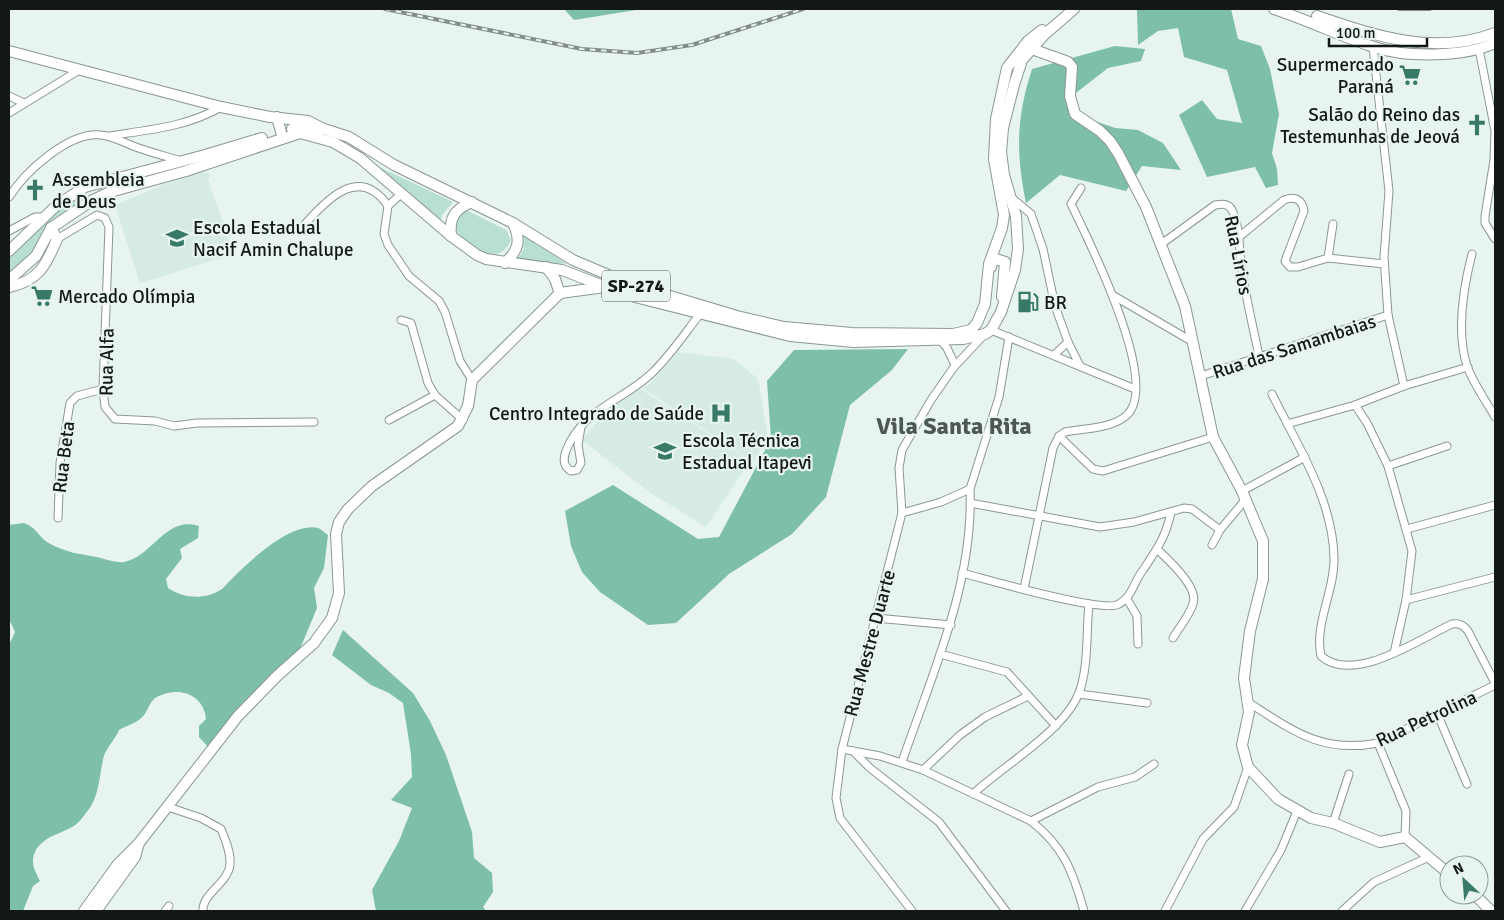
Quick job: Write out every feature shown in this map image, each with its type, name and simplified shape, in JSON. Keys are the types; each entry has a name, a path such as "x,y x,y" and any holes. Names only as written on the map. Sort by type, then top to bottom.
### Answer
{"main road":[{"name":"SP-274","path":"9,251 30,233 57,205 85,186 182,161 296,128 324,129 349,137 394,165 513,223 573,260 630,284 737,316 784,327 852,333 964,332 978,323 985,304 989,264 1004,214 994,159 996,119 1008,68 1028,42 1067,9"},
{"path":"988,332 1003,306 1015,270 1018,248 1016,216 1004,175 1001,152 1003,128 1022,60 1044,35 1074,9"},
{"path":"1274,9 1304,18 1374,47 1434,54 1479,54 1495,43"},
{"path":"1294,9 1386,38 1417,44 1459,43 1495,33"},
{"path":"1032,49 1068,62 1072,67 1071,106 1075,114 1100,131 1118,153 1146,207 1184,306 1213,437 1244,495 1263,541 1263,579 1245,662 1244,678 1249,712 1242,745 1248,767 1278,799 1297,811 1311,818 1333,823 1380,842 1405,837 1439,866"},
{"path":"9,51 221,108 308,121 324,129"},
{"path":"277,117 281,132"},
{"name":"SP-274","path":"9,280 26,267 51,228 91,201 110,192 186,171 300,133 342,146 360,158 476,255 505,263 546,267 582,276 627,295 767,332 817,340 853,342 963,340 988,332"},
{"path":"85,186 90,194 91,201"},
{"path":"451,236 451,220 456,210 472,202"},
{"path":"505,263 516,251 519,240 513,223"},
{"path":"9,287 32,280 43,267 57,239 51,228"},
{"path":"42,244 43,267"},
{"path":"986,288 992,262 1002,260 1005,267 1002,291 1003,306"},
{"path":"546,267 555,279 560,294"},
{"path":"84,911 118,864 139,843 238,716 277,676 314,643 332,618 339,593 336,534 339,522 348,510 372,486 450,433 463,420 468,406 472,380 560,294 605,287"},
{"path":"96,911 135,857 139,843"}],"street":[{"path":"1374,47 1390,191 1384,264 1388,315 1404,386"},
{"path":"1479,54 1495,131 1485,223 1495,239"},
{"path":"9,113 81,69"},
{"path":"9,96 24,103"},
{"path":"109,136 186,123 205,117 221,108"},
{"path":"9,197 24,175 58,150 89,134 109,136 182,161"},
{"path":"305,224 323,203 336,193 348,189 370,187 380,194 388,206"},
{"path":"1024,589 1053,448 1059,436 1065,432 1115,422 1126,416 1132,408 1135,389 1130,355 1114,296 1070,204 1081,188"},
{"path":"402,193 388,206 384,234 388,245 409,276 439,301 445,312 460,361 472,380"},
{"path":"1239,237 1284,200 1292,197 1303,204 1304,211 1285,261 1290,267 1294,268 1328,258 1384,264"},
{"path":"1012,198 1031,214 1043,249 1055,306 1068,342 1080,366"},
{"name":"Rua Lírios","path":"1160,245 1215,205 1223,204 1229,206 1233,212 1239,237 1243,274 1260,356"},
{"name":"Rua Alfa","path":"57,239 97,215 105,218 109,227 104,389 105,407 115,419 155,421 174,426 198,423 314,422"},
{"path":"9,231 35,217 44,217"},
{"path":"1328,258 1333,224"},
{"path":"1472,254 1462,319 1462,343 1468,367 1495,417"},
{"path":"1114,296 1193,342"},
{"path":"581,427 578,445 581,463 577,470 571,471 566,466 564,458 568,445 581,427 604,405 652,374 700,314"},
{"name":"Rua das Samambaias","path":"1201,376 1388,315"},
{"path":"401,320 412,323 423,369 435,396 463,420"},
{"path":"988,332 1009,337 1135,389"},
{"name":"Rua Mestre Duarte","path":"912,911 840,818 836,798 842,749 902,513 899,468 902,450 926,408 955,365 988,332"},
{"path":"902,762 951,625 962,573 970,489 999,397 1009,337"},
{"path":"941,341 947,348 955,365"},
{"path":"1054,356 1068,342"},
{"path":"1287,424 1355,405 1404,386 1468,367"},
{"name":"Rua Beta","path":"58,518 60,463 70,403 77,396 104,389"},
{"path":"1272,394 1305,457 1319,491 1334,557 1333,576 1320,635 1321,656 1339,666 1354,666 1394,653 1452,624 1458,623 1468,631 1495,684"},
{"path":"389,420 435,396"},
{"path":"1355,405 1367,423 1388,466 1407,529 1412,557 1406,600 1394,653"},
{"path":"1059,436 1093,469 1103,471 1213,437"},
{"path":"1388,466 1447,446"},
{"path":"1212,545 1244,495 1305,457"},
{"path":"902,513 941,502 970,489"},
{"path":"970,503 1100,527 1134,522 1184,508 1192,509 1220,530"},
{"path":"1407,529 1495,506"},
{"path":"962,573 1089,604 1114,606 1126,599 1143,569 1158,550 1166,534 1171,512"},
{"path":"1158,550 1181,574 1194,595 1193,604 1173,638"},
{"path":"1406,600 1495,576"},
{"path":"1126,599 1137,616 1138,644"},
{"path":"973,794 1056,726 1069,712 1079,694 1083,678 1089,604"},
{"path":"876,618 951,625"},
{"path":"940,654 1007,672 1056,726"},
{"name":"Rua Petrolina","path":"1246,701 1305,736 1327,745 1346,747 1378,743 1495,684"},
{"path":"1079,694 1147,703"},
{"path":"923,770 960,735 985,717 1028,696"},
{"path":"1437,713 1467,784"},
{"path":"1378,743 1406,811 1405,837"},
{"path":"842,749 902,762 923,770 1030,821 1046,833 1069,863 1084,911"},
{"path":"853,751 870,768 939,822 1006,911"},
{"path":"1030,821 1098,787 1135,777 1154,764"},
{"path":"1165,911 1203,839 1234,807 1248,767"},
{"path":"1333,823 1349,774"},
{"path":"168,807 201,818 221,829 230,863 224,879 206,900 203,911"},
{"path":"1245,911 1281,850 1297,811"},
{"path":"1342,911 1374,882 1429,857"}],"shaded area":[{"name":"Escola Estadual Nacif Amin Chalupe","path":"197,171 211,174 208,180 234,254 140,283 115,205"},
{"name":"Centro Integrado de Saúde","path":"678,352 734,359 758,379 768,439 753,462 641,387 649,385"},
{"name":"Escola Técnica Estadual Itapevi","path":"639,388 750,461 706,527 651,493 582,440 604,413"}],"green space":[{"path":"564,9 642,9 574,20"},
{"path":"1137,9 1231,9 1238,39 1261,46 1270,69 1279,114 1272,153 1277,169 1278,185 1266,188 1255,167 1207,177 1179,115 1202,100 1217,119 1242,123 1227,70 1184,57 1178,28 1158,31 1138,45"},
{"path":"1115,46 1145,49 1141,61 1108,68 1072,96 1080,116 1115,128 1138,130 1163,143 1181,170 1142,166 1126,191 1060,175 1026,203 1020,168 1019,136 1023,104 1032,69"},
{"path":"377,166 453,202 442,215 441,220"},
{"path":"85,193 82,200 54,220 31,253 9,273 9,256 35,233 60,205"},
{"path":"468,211 506,230 511,240 506,249 499,253 483,252 460,236 455,229 455,219 460,212"},
{"path":"523,236 567,264 516,259 519,257 524,246"},
{"path":"908,349 892,370 850,405 826,497 792,534 729,574 676,623 648,625 600,592 582,572 571,546 565,511 613,485 698,539 719,537 771,439 767,381 794,350"},
{"path":"24,523 32,527 47,542 60,549 121,562 134,558 177,526 187,524 199,526 198,538 180,549 182,558 166,579 168,588 174,592 195,597 216,593 252,560 279,539 293,532 306,528 318,528 328,535 324,568 314,588 317,608 300,649 209,748 199,737 199,726 206,719 201,704 190,695 183,693 167,693 155,698 143,716 119,730 104,756 94,801 76,824 47,839 38,847 33,863 40,881 33,886 23,911 9,911 9,645 15,632 9,619 9,525"},
{"path":"343,630 413,693 430,721 446,755 472,832 474,858 492,873 493,892 483,907 486,911 376,911 372,890 399,841 412,808 391,800 412,777 411,754 403,703 389,693 371,685 332,655"}],"railway":[{"path":"385,9 582,49 637,53 692,45 803,9"},
{"path":"1399,9 1430,9"}],"place":[{"name":"Supermercado Paraná","path":"1410,75"},
{"name":"Salão do Reino das Testemunhas de Jeová","path":"1477,125"},
{"name":"Assembleia de Deus","path":"35,190"},
{"name":"Escola Estadual Nacif Amin Chalupe","path":"177,238"},
{"name":"Mercado Olímpia","path":"42,296"},
{"name":"BR","path":"1028,302"},
{"name":"Centro Integrado de Saúde","path":"721,413"},
{"name":"Escola Técnica Estadual Itapevi","path":"665,451"}],"district":[{"name":"Vila Santa Rita","path":"954,426"}]}
